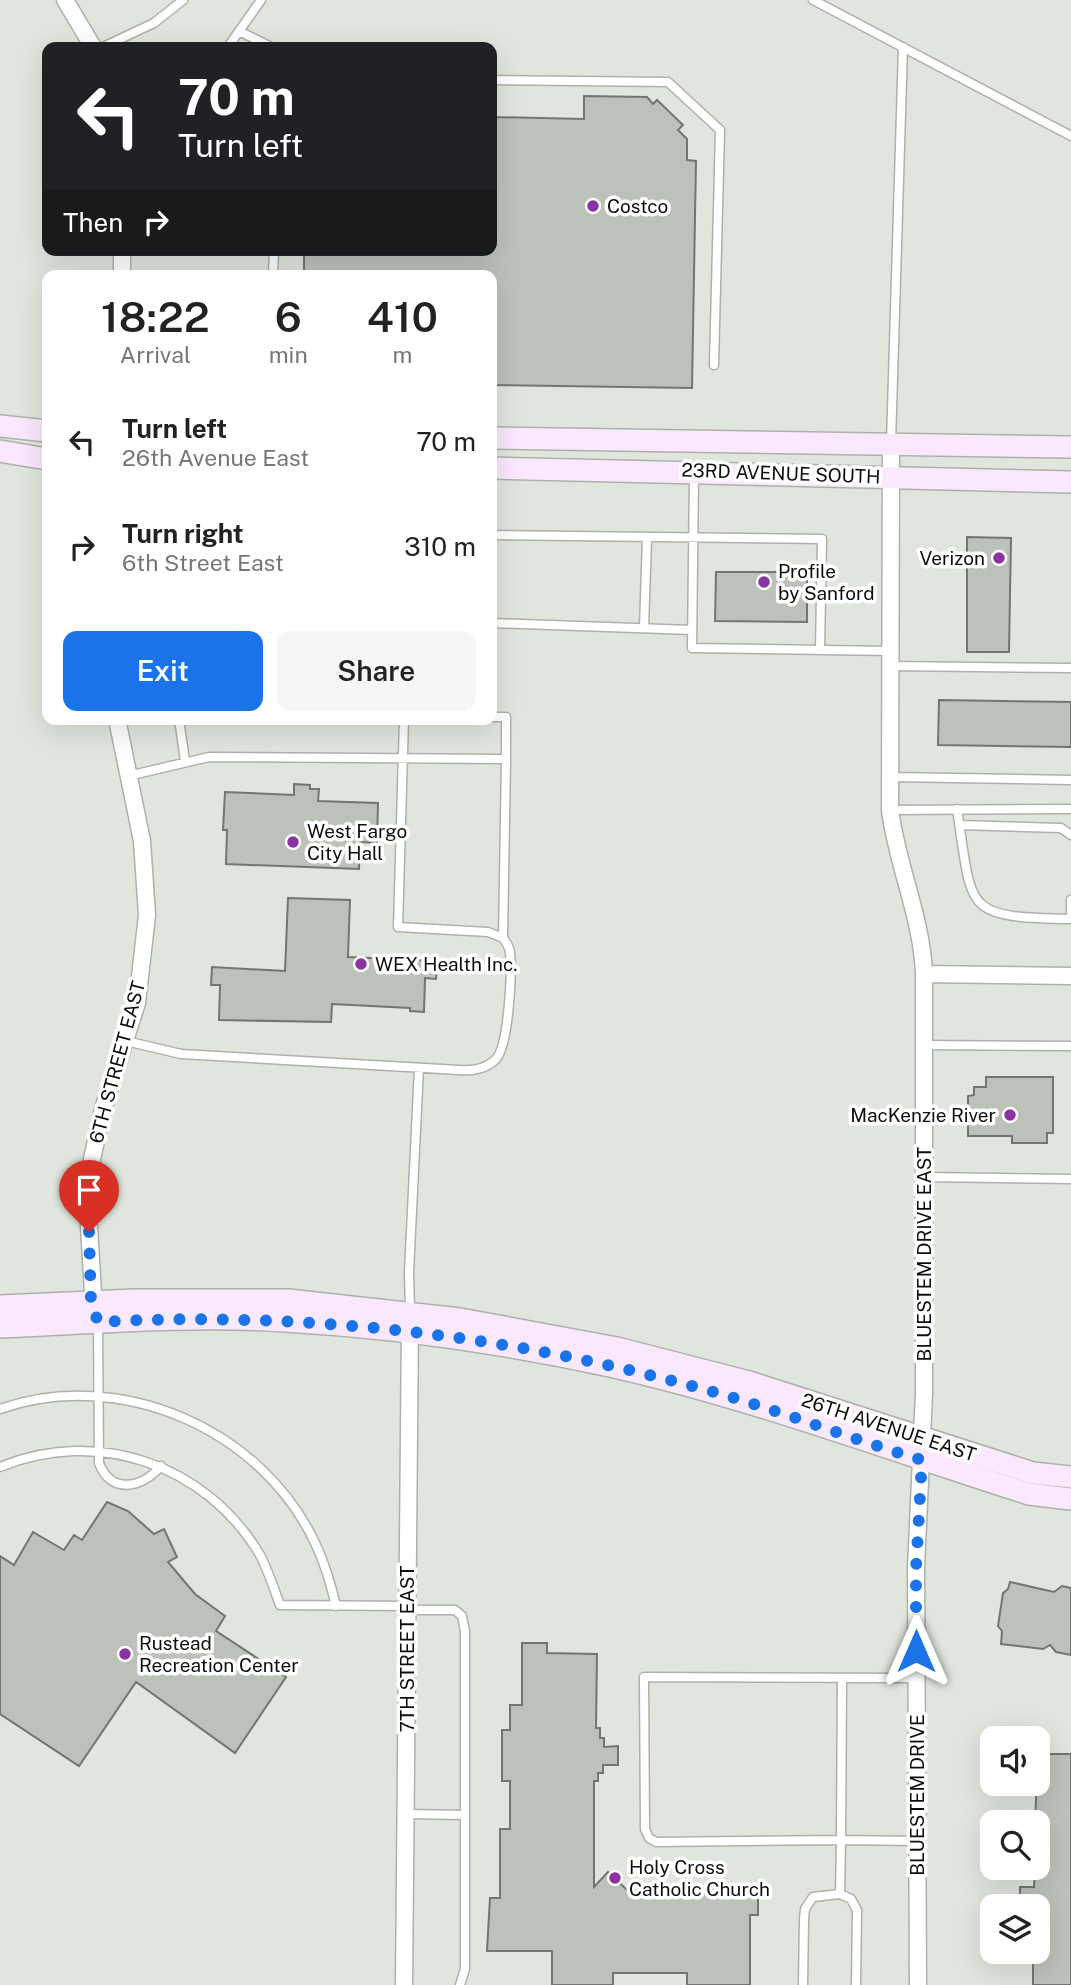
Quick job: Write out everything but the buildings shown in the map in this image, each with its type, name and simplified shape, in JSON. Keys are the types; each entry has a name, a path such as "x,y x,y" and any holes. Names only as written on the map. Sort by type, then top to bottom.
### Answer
{"street":[{"path":"65,0 90,42"},
{"path":"0,426 42,430"},
{"name":"23RD AVENUE SOUTH","path":"497,438 1071,447"},
{"name":"BLUESTEM DRIVE EAST","path":"891,444 890,810 898,859 918,928 924,974 923,1438"},
{"path":"0,451 42,457"},
{"name":"23RD AVENUE SOUTH","path":"497,468 1071,482"},
{"name":"6TH STREET EAST","path":"98,1322 91,1302 88,1210 92,1159 103,1109 137,1003 147,915 142,841 118,725"},
{"path":"924,974 1071,976"},
{"name":"26TH AVENUE EAST","path":"0,1306 91,1302 288,1300 410,1324 455,1339 609,1366 741,1400 1029,1494 1071,1499"},
{"name":"26TH AVENUE EAST","path":"0,1327 98,1322 284,1320 410,1324 460,1319 617,1348 749,1382 1033,1473 1071,1477"},
{"name":"7TH STREET EAST","path":"404,1985 410,1324"},
{"name":"BLUESTEM DRIVE","path":"918,1985 916,1569 923,1438"}],"lane":[{"path":"114,42 154,23 183,0"},
{"path":"232,42 261,0"},
{"path":"813,0 1071,136"},
{"path":"239,32 260,42"},
{"path":"891,444 903,47"},
{"path":"497,80 668,82 720,130 714,365"},
{"path":"694,471 692,648 820,650 889,658 1071,668"},
{"path":"497,535 822,539 820,650"},
{"path":"644,628 647,538"},
{"path":"497,623 692,630"},
{"path":"126,1041 194,1055 419,1068 475,1070 498,1059 505,1039 510,953 503,938 506,717 497,717"},
{"path":"180,725 186,761"},
{"path":"404,725 398,927 488,932 503,938"},
{"path":"128,776 167,769 186,761 241,756 506,759"},
{"path":"890,778 1071,780"},
{"path":"957,809 967,874 975,901 988,912 1012,918 1071,919 1071,900"},
{"path":"890,810 1071,809"},
{"path":"960,825 1061,828 1071,835"},
{"path":"924,1045 1071,1046"},
{"path":"410,1324 410,1261 419,1068"},
{"path":"923,1177 1071,1179"},
{"path":"98,1322 101,1395 99,1450 102,1470 115,1483 135,1485 145,1482 161,1466"},
{"path":"0,1409 46,1399 101,1395 151,1404 193,1421 257,1466 285,1497 316,1545 337,1606"},
{"path":"0,1468 57,1452 99,1450 161,1466 200,1489 231,1517 261,1558 280,1605 455,1610 463,1616 464,1969 460,1985"},
{"path":"916,1678 644,1677 645,1829 649,1838 656,1842 917,1840"},
{"path":"840,1894 842,1679"},
{"path":"406,1814 464,1815"},
{"path":"803,1985 805,1909 813,1897 840,1894 851,1899 857,1910 856,1985"}],"place":[{"name":"Costco","path":"593,206"},
{"name":"Verizon","path":"999,558"},
{"name":"Profile by Sanford","path":"764,582"},
{"name":"West Fargo City Hall","path":"293,842"},
{"name":"WEX Health Inc.","path":"361,964"},
{"name":"MacKenzie River","path":"1010,1115"},
{"name":"Rustead Recreation Center","path":"125,1654"},
{"name":"Holy Cross Catholic Church","path":"615,1878"}],"route":[{"path":"89,1232 91,1302 98,1322 284,1320 455,1339 609,1366 741,1400 922,1460 916,1569 916,1651"}]}
